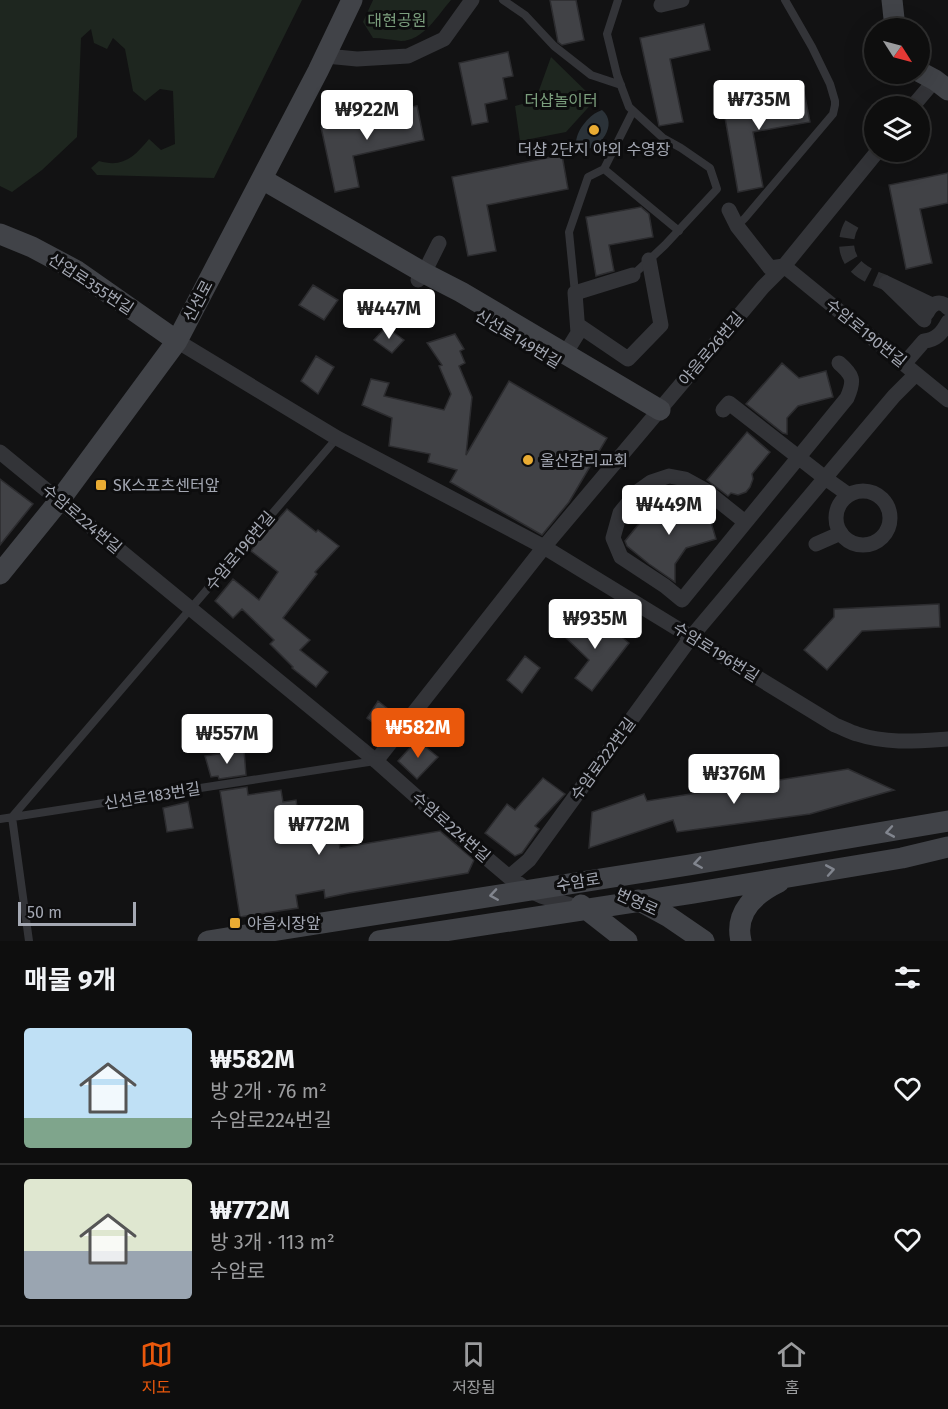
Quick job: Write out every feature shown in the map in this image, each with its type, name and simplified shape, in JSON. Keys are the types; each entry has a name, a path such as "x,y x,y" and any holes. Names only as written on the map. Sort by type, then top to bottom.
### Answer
{"main road":[{"name":"신선로","path":"0,574 59,501 177,341 326,56 352,0"},
{"path":"892,0 894,18"},
{"name":"신선로149번길","path":"260,183 656,414"},
{"name":"산업로355번길","path":"0,234 32,247 77,271 177,341"},
{"path":"421,277 460,292 565,354 656,414"},
{"name":"수암로","path":"208,941 948,821"},
{"name":"수암로","path":"379,941 791,877 948,848"},
{"path":"741,941 739,934 741,919 750,903 766,888 791,877"},
{"name":"번영로","path":"627,941 585,909 575,895 573,883 592,885 642,901 704,941"}],"street":[{"path":"326,56 357,59 408,56 444,39 472,0"},
{"path":"661,5 682,0"},
{"path":"922,96 938,77"},
{"name":"야음로26번길","path":"376,761 544,547 763,287 784,266 869,162"},
{"path":"729,210 737,226"},
{"name":"수암로190번길","path":"737,226 770,268 784,266 948,400"},
{"path":"421,277 440,243"},
{"path":"578,325 628,359 661,325 649,260"},
{"path":"565,354 578,333 574,293 633,275"},
{"path":"924,320 886,283 932,305"},
{"path":"924,341 922,336 924,320 928,310 938,302 948,308"},
{"name":"수암로222번길","path":"509,877 528,860 692,636 894,396 924,341 935,339 948,322"},
{"name":"수암로196번길","path":"177,341 336,438 544,547 835,725 858,734 885,740 905,742 942,739"},
{"path":"745,522 705,490 685,479 669,476 651,482 637,492 620,513 613,538 621,557 682,600 847,398 852,386 852,378 839,363"},
{"path":"723,411 729,404 849,495"},
{"name":"수암로224번길","path":"0,452 376,761 509,877 528,890 555,901 585,909"},
{"path":"866,491 882,498 890,514 890,523 881,538 873,543 856,544 841,533 838,526 838,508 849,495 866,491"},
{"path":"816,544 841,533"},
{"path":"942,739 948,725"}],"lane":[{"path":"503,0 525,15 554,46 591,75 621,85"},
{"path":"618,0 607,34 629,107 663,138 710,168 717,189 679,231 633,275"},
{"path":"737,226 833,114 836,105 830,84 785,0"},
{"path":"574,293 569,232 588,177 604,169 633,111"},
{"path":"604,169 679,231"},
{"name":"수암로196번길","path":"191,610 336,438"},
{"path":"29,941 12,817 191,610"},
{"name":"신선로183번길","path":"0,819 376,761"}],"green space":[{"path":"0,0 302,0 214,178 97,175 91,168 99,161 115,163 133,156 149,139 161,150 175,144 173,91 160,89 145,101 133,91 125,49 113,38 107,49 94,43 91,29 81,38 77,137 42,170 12,192 0,186"},
{"name":"대현공원","path":"373,0 451,0 423,32 409,40 401,41 373,38 363,22"},
{"name":"더샵놀이터","path":"551,57 595,100 566,132 520,141 515,106 533,101"}],"shaded area":[{"name":"더샵 2단지 야외 수영장","path":"602,110 609,122 605,135 595,146 582,150 576,142 579,132 589,118"}],"building":[{"path":"550,0 576,0 584,40 562,45 558,42"},
{"path":"704,24 710,50 670,59 683,122 659,126 640,38"},
{"path":"508,52 513,76 503,78 507,99 485,104 488,122 472,125 459,63"},
{"path":"804,92 810,122 753,132 763,187 738,192 723,106"},
{"path":"417,106 424,140 353,156 359,187 335,192 321,127"},
{"path":"562,155 568,189 487,205 496,251 468,256 452,177"},
{"path":"948,173 948,203 920,209 932,263 906,269 889,185"},
{"path":"641,207 649,214 653,237 609,245 614,271 596,276 586,217"},
{"path":"313,285 338,300 324,320 299,305"},
{"path":"386,327 404,340 392,353 374,340"},
{"name":"울산감리교회","path":"455,334 464,349 460,351 465,363 459,366 472,397 466,455 509,381 607,438 569,502 542,535 450,482 457,470 428,462 430,454 389,446 392,418 362,405 371,379 389,383 384,396 444,410 451,394 439,366 442,365 427,343"},
{"path":"316,356 334,367 318,394 301,381"},
{"path":"782,363 799,378 826,371 833,397 798,406 787,418 787,434 746,404"},
{"path":"747,432 770,452 752,474 753,479 746,492 738,495 731,493 728,496 707,480"},
{"path":"0,479 33,504 0,545"},
{"path":"660,498 683,516 707,509 716,539 686,548 675,564 675,582 627,546 625,541"},
{"path":"287,509 316,532 318,530 339,546 315,572 317,574 283,618 310,640 300,650 328,672 316,687 292,668 270,644 274,640 242,609 233,618 215,601 233,579 259,600 278,572 251,551 262,535"},
{"path":"939,604 940,627 862,631 827,670 804,650 834,617 834,609"},
{"path":"583,615 608,635 612,629 629,643 592,691 575,678 589,660 564,636"},
{"path":"525,656 540,668 522,693 507,680"},
{"path":"378,701 398,717 386,733 367,718"},
{"path":"417,740 438,757 417,779 398,761"},
{"path":"244,750 246,775 219,779 218,776 211,777 205,756"},
{"path":"848,769 894,790 810,814 677,832 673,820 589,848 592,812 644,794 647,801"},
{"path":"543,778 565,794 535,826 539,829 522,853 515,856 485,833 507,804 515,810"},
{"path":"247,787 248,795 281,790 283,802 296,800 302,838 337,832 340,848 440,831 474,860 468,873 325,898 324,890 296,895 298,908 240,917 220,791"},
{"path":"188,802 193,828 167,832 163,808"}],"tunnel":[{"path":"852,224 847,236 847,248 854,265 886,283"}],"place":[{"name":"더샵 2단지 야외 수영장","path":"594,130"},
{"name":"울산감리교회","path":"528,460"},
{"name":"SK스포츠센터앞","path":"101,485"},
{"name":"야음시장앞","path":"235,923"}]}
